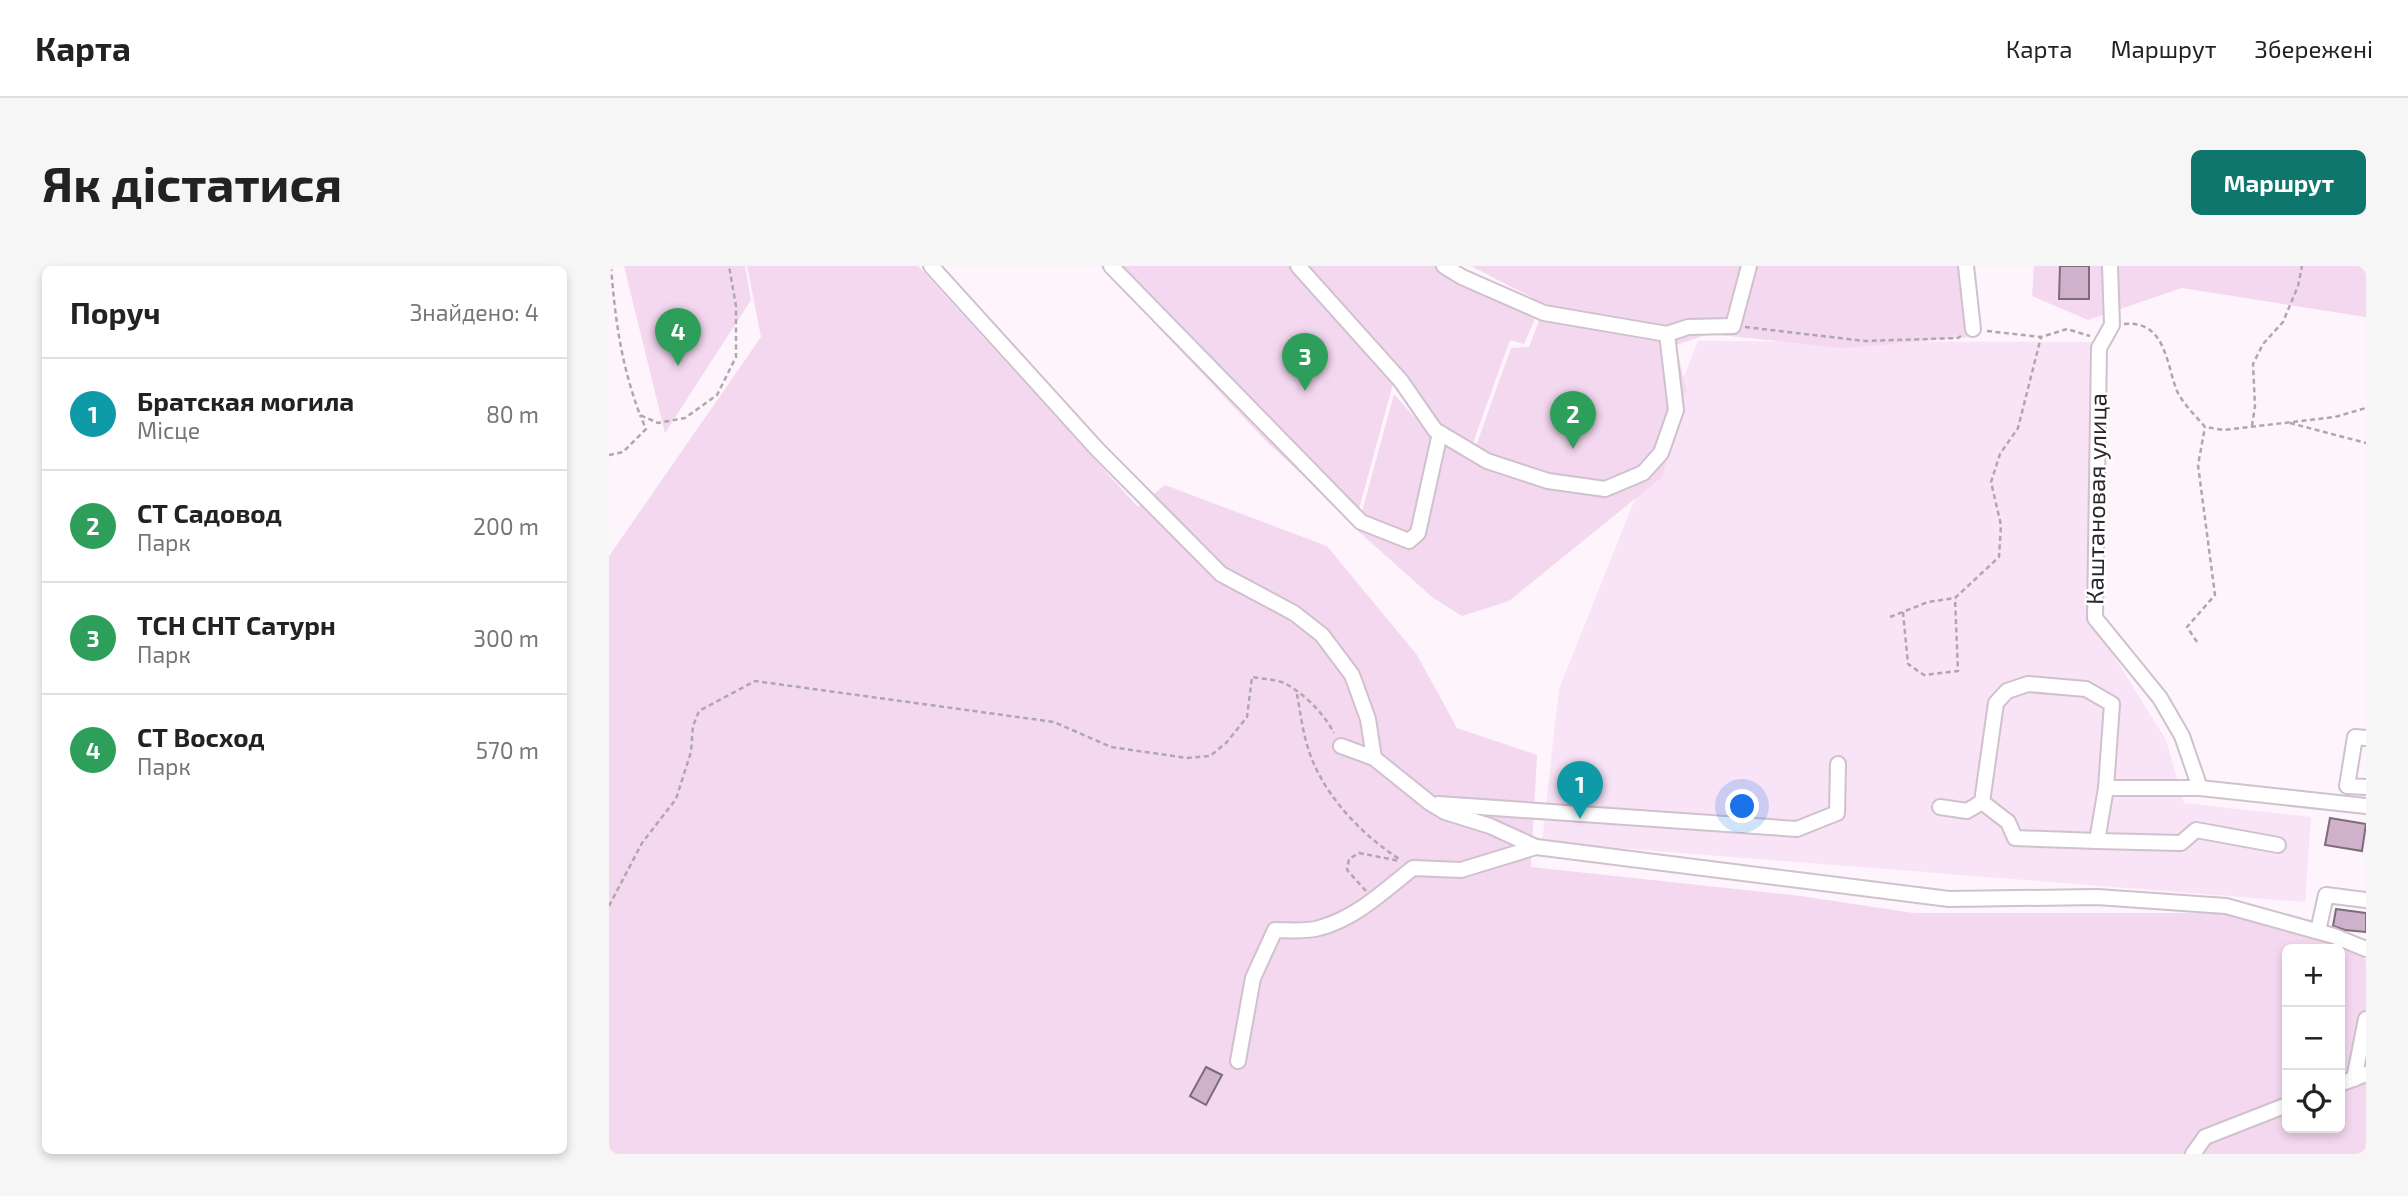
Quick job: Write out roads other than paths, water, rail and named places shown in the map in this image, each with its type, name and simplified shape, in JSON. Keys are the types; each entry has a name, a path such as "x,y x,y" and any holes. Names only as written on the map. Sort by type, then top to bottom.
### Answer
{"street":[{"path":"931,266 1097,449 1221,574 1294,613 1322,635 1352,675 1368,719 1374,758"},
{"path":"1111,266 1361,522 1409,541 1417,533 1440,433"},
{"path":"1298,266 1401,381 1435,430 1487,461 1548,481 1605,489 1643,473 1661,453 1676,410 1667,334"},
{"path":"1444,266 1462,277 1544,313 1667,334 1688,327 1733,326 1749,266"},
{"path":"1966,266 1973,329"},
{"name":"Каштановая улица","path":"2110,266 2112,326 2099,348 2095,618 2160,698 2182,736 2200,789"},
{"path":"1982,802 1996,703 2007,691 2028,684 2086,689 2112,704 2106,788 2097,841"},
{"path":"2366,738 2354,737 2347,786 2366,787"},
{"path":"1341,746 1374,758 1445,812 1490,826 1536,847 1949,899 2097,897 2226,906 2318,931 2366,950"},
{"path":"1430,803 1797,829 1837,813 1838,764"},
{"path":"2106,788 2200,789 2366,806"},
{"path":"1940,807 1967,811 1982,802"},
{"path":"1982,802 2008,821 2015,838 2181,843 2196,830 2278,845"},
{"path":"1238,1061 1253,978 1275,930 1318,929 1347,917 1374,900 1413,868 1461,870 1536,847"},
{"path":"2318,931 2326,895 2366,900"},
{"path":"2353,1079 2366,1019"},
{"path":"2193,1154 2205,1137 2282,1107"}],"place":[{"name":"СТ Восход","path":"678,366"},
{"name":"ТСН СНТ Сатурн","path":"1305,391"},
{"name":"СТ Садовод","path":"1573,449"},
{"name":"Братская могила","path":"1580,819"}]}
